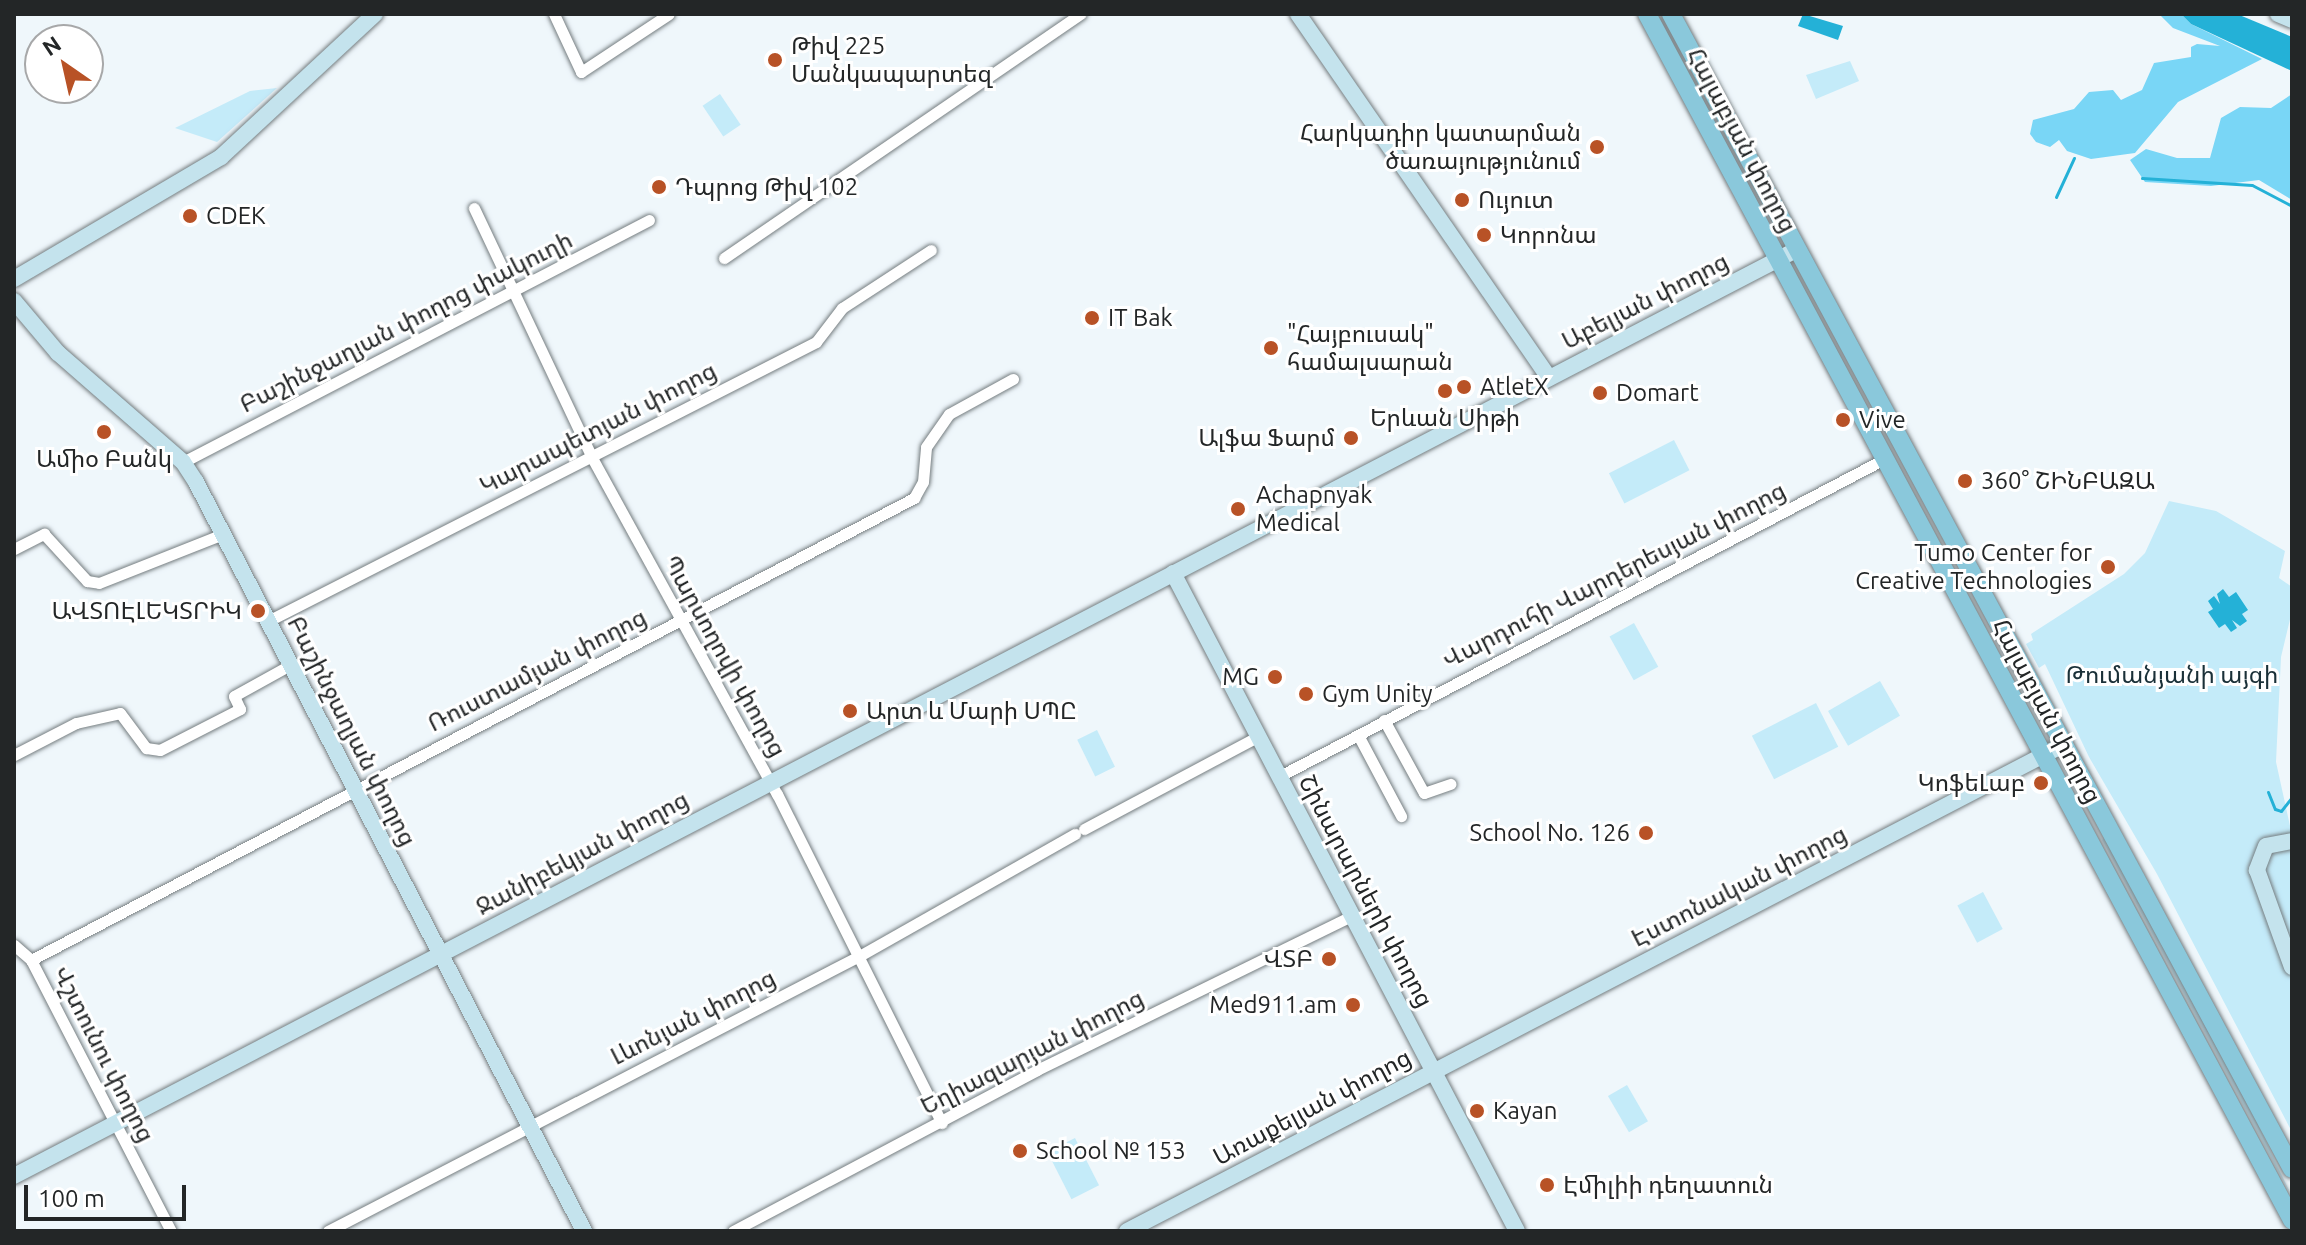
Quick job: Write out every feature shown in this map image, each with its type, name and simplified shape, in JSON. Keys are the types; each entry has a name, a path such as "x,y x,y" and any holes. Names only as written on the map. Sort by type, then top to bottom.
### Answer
{"main road":[{"path":"14,278 221,157 373,14"},
{"path":"1298,14 1549,378"},
{"name":"Հալաբյան փողոց","path":"1647,14 2292,1220"},
{"name":"Հալաբյան փողոց","path":"1671,14 2292,1169"},
{"path":"2278,14 2292,20"},
{"path":"1709,130 1721,132 1728,120"},
{"name":"Աբելյան փողոց","path":"1173,573 1798,249"},
{"name":"Բաշինջաղյան փողոց","path":"14,301 58,353 183,462 584,1231"},
{"name":"Շինարարների փողոց","path":"1173,573 1517,1231"},
{"name":"Ջանիբեկյան փողոց","path":"14,1176 1173,573"},
{"name":"Էստոնական փողոց","path":"1435,1070 2065,744"},
{"path":"2292,841 2266,846 2257,870 2292,967"},
{"name":"Առաքելյան փողոց","path":"1127,1231 1435,1070"}],"street":[{"path":"554,14 581,72 669,14"},
{"path":"724,258 1080,14"},
{"name":"Պարսողովի փողոց","path":"474,208 591,456 770,782 861,955 942,1123"},
{"name":"Բաշինջաղյան փողոց փակուղի","path":"183,462 649,220"},
{"name":"Կարապետյան փողոց","path":"268,621 816,342 842,308 931,250"},
{"name":"Ռուստամյան փողոց","path":"31,960 914,498 923,482 926,447 949,414 1013,379"},
{"name":"Վարդուհի Վարդերեսյան փողոց","path":"1278,777 1886,458"},
{"path":"14,549 44,534 87,581 99,583 223,534"},
{"path":"14,755 76,723 120,713 146,748 160,750 240,709 234,696 290,665"},
{"path":"1384,720 1424,793 1450,784"},
{"path":"1358,735 1401,816"},
{"name":"Լևոնյան փողոց","path":"328,1231 861,955 1079,832 1257,737"},
{"name":"Եղիազարյան փողոց","path":"733,1231 1352,916"},
{"name":"Վշտունու փողոց","path":"14,945 31,960 171,1231"}],"green space":[{"path":"1850,61 1859,81 1816,99 1806,75"},
{"path":"277,88 217,142 175,128 250,91"},
{"path":"720,94 741,125 723,136 703,106"},
{"path":"1674,440 1689,470 1624,503 1609,473"},
{"name":"Թումանյանի այգի","path":"2169,501 2216,511 2285,551 2279,578 2292,587 2292,611 2281,657 2276,762 2292,835 2292,1132 2157,874 2089,757 2045,664 2039,668 2026,644 2033,640 2031,634 2124,574 2145,553"},
{"path":"1634,623 1658,667 1634,680 1610,637"},
{"path":"1880,681 1900,716 1848,746 1828,711"},
{"path":"1816,703 1838,747 1774,779 1752,736"},
{"path":"1097,730 1115,767 1095,776 1077,740"},
{"path":"2105,837 2232,1069 2292,1197 2102,840"},
{"path":"1983,892 2003,929 1977,943 1957,906"},
{"path":"1627,1085 1648,1121 1629,1132 1608,1096"},
{"path":"1075,1138 1099,1185 1071,1199 1047,1152"}],"shaded area":[{"path":"1803,14 1843,26 1838,40 1798,26"},
{"path":"2159,14 2181,14 2191,24 2262,59 2178,102 2135,153 2091,159 2067,151 2059,140 2050,147 2036,142 2030,134 2033,120 2074,109 2089,92 2113,90 2121,100 2142,90 2154,63 2191,57 2191,47 2197,44 2220,46 2173,28"},
{"path":"2181,14 2237,14 2292,37 2292,71 2191,24"},
{"path":"2292,94 2292,200 2259,180 2211,186 2145,182 2130,160 2146,149 2177,158 2210,158 2221,118 2240,107 2271,108"},
{"path":"2223,589 2229,597 2236,592 2248,610 2242,614 2247,621 2240,626 2232,620 2237,628 2231,632 2225,624 2219,628 2208,612 2213,609 2208,601 2214,596 2220,604 2217,594"}],"waterway":[{"path":"2056,197 2074,158"},
{"path":"2142,178 2252,185 2292,206"},
{"path":"2268,792 2275,809 2281,811 2292,797"}],"place":[{"name":"Թիվ 225 Մանկապարտեզ","path":"775,60"},
{"name":"Հարկադիր կատարման ծառայությունում","path":"1597,147"},
{"name":"Դպրոց Թիվ 102","path":"659,187"},
{"name":"Ույուտ","path":"1462,200"},
{"name":"CDEK","path":"190,216"},
{"name":"Կորոնա","path":"1484,235"},
{"name":"IT Bak","path":"1092,318"},
{"name":"\"Հայբուսակ\" համալսարան","path":"1271,348"},
{"name":"AtletX","path":"1464,387"},
{"name":"Երևան Սիթի","path":"1445,391"},
{"name":"Domart","path":"1600,393"},
{"name":"Vive","path":"1843,420"},
{"name":"Ամիօ Բանկ","path":"104,432"},
{"name":"Ալֆա Ֆարմ","path":"1351,438"},
{"name":"360° ՇԻՆԲԱԶԱ","path":"1965,481"},
{"name":"Achapnyak Medical","path":"1238,509"},
{"name":"Tumo Center for Creative Technologies","path":"2108,567"},
{"name":"ԱՎՏՈԷԼԵԿՏՐԻԿ","path":"258,611"},
{"name":"MG","path":"1275,677"},
{"name":"Gym Unity","path":"1306,694"},
{"name":"Արտ և Մարի ՍՊԸ","path":"850,711"},
{"name":"ԿոֆեԼաբ","path":"2041,783"},
{"name":"School No. 126","path":"1646,833"},
{"name":"ՎՏԲ","path":"1329,959"},
{"name":"Med911.am","path":"1353,1005"},
{"name":"Kayan","path":"1477,1111"},
{"name":"School № 153","path":"1020,1151"},
{"name":"Էմիլիի դեղատուն","path":"1547,1185"}]}
